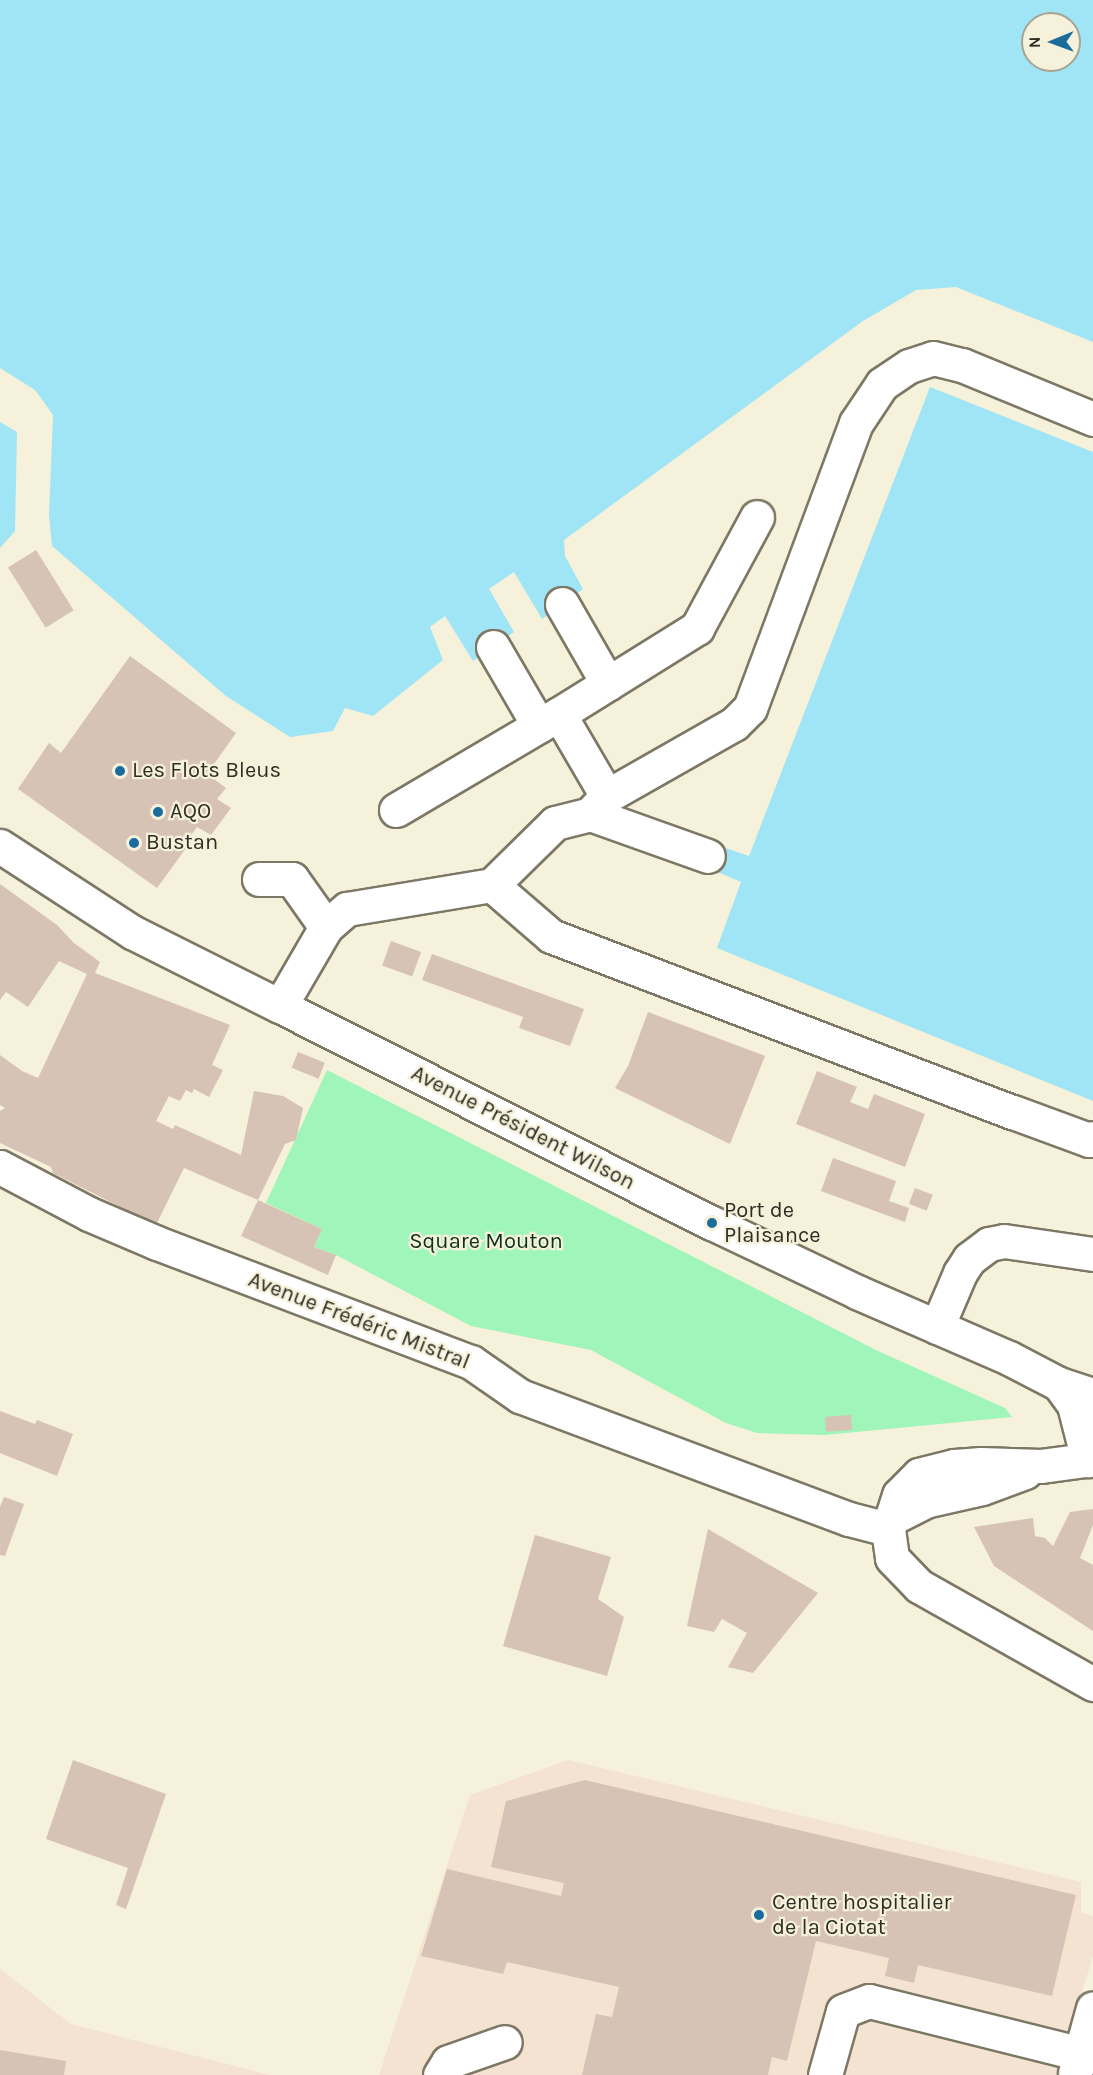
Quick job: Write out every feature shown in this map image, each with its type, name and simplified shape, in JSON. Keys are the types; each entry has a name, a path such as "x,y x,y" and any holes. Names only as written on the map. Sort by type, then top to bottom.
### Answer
{"street":[{"path":"280,1006 326,927 347,909 492,885 555,823 599,805 734,724 750,708 856,423 882,384 909,366 933,358 962,365 1093,419"},
{"path":"396,810 549,720 697,628 757,517"},
{"path":"562,604 608,684"},
{"path":"494,647 549,720 599,805 708,856"},
{"name":"Avenue Président Wilson","path":"0,846 132,932 712,1223 857,1293 938,1327 1059,1384 1093,1395"},
{"path":"259,879 292,879 326,927"},
{"path":"492,885 551,936 1092,1143"},
{"name":"Avenue Frédéric Mistral","path":"0,1167 89,1214 157,1243 471,1362 520,1396 849,1519 890,1523"},
{"path":"938,1327 960,1273 969,1259 989,1244 1004,1241 1093,1254"},
{"path":"1059,1384 1074,1405 1090,1459 1041,1466 981,1464 954,1466 918,1475 898,1496 890,1523 892,1558 919,1586 1093,1684"},
{"path":"828,2074 843,2011 869,2001 1083,2062 1093,2008"},
{"path":"440,2075 448,2062 505,2042"}],"shaded area":[{"name":"Centre hospitalier de la Ciotat","path":"568,1760 1081,1882 1081,1912 1093,1917 1093,1956 1056,2075 379,2075 470,1795"},
{"path":"0,1969 71,2024 270,2075 0,2075"}],"green space":[{"name":"Square Mouton","path":"327,1070 878,1351 1005,1408 1012,1417 825,1435 757,1433 726,1423 591,1350 471,1326 336,1255 314,1247 322,1229 266,1203"}],"water":[{"path":"0,0 1093,0 1093,342 956,287 916,290 863,321 564,540 565,556 583,589 542,619 514,572 489,589 514,632 473,661 445,616 430,627 443,660 373,716 345,708 333,731 290,737 226,696 52,546 49,515 53,415 35,390 0,368"},
{"path":"930,387 1093,452 1093,1101 717,948 741,882 704,866 714,844 749,856"},
{"path":"0,422 17,432 15,531 0,548"}],"building":[{"path":"36,550 74,610 46,628 8,567"},
{"name":"Les Flots Bleus","path":"130,656 236,733 207,774 226,788 217,799 231,808 211,835 197,827 186,842 189,844 157,888 18,789 49,743 61,753"},
{"path":"0,884 57,925 74,943 100,962 95,973 230,1025 212,1065 223,1070 209,1097 194,1089 192,1093 186,1090 180,1101 169,1096 156,1121 173,1129 175,1125 241,1155 254,1091 283,1096 303,1108 296,1140 285,1144 258,1200 184,1168 156,1225 53,1173 51,1167 0,1143 0,1111 5,1108 0,1105 0,1055 22,1071 38,1078 87,974 59,961 28,1007 6,992 0,1000"},
{"path":"391,941 421,952 412,976 382,965"},
{"path":"432,954 584,1009 570,1046 519,1028 523,1017 422,980"},
{"path":"648,1012 765,1056 730,1144 615,1088 628,1066"},
{"path":"298,1052 325,1063 319,1079 292,1068"},
{"path":"817,1071 857,1087 850,1102 868,1109 874,1094 925,1114 905,1167 796,1124"},
{"path":"833,1158 896,1181 889,1201 909,1208 905,1222 821,1191"},
{"path":"915,1188 933,1195 927,1211 909,1204"},
{"path":"258,1200 322,1229 314,1247 336,1255 328,1275 241,1236"},
{"path":"0,1411 35,1424 37,1420 73,1434 57,1476 0,1453"},
{"path":"851,1415 852,1430 826,1432 825,1417"},
{"path":"4,1497 24,1504 5,1556 0,1555 0,1507"},
{"path":"1093,1509 1093,1525 1080,1558 1093,1565 1093,1631 994,1566 974,1527 1033,1518 1035,1536 1045,1538 1053,1546 1070,1512"},
{"path":"708,1529 818,1593 753,1673 728,1667 747,1633 722,1619 714,1632 687,1626"},
{"path":"535,1535 611,1557 598,1599 624,1617 607,1676 503,1646"},
{"path":"73,1760 166,1794 126,1909 116,1905 128,1868 46,1839"},
{"name":"Centre hospitalier de la Ciotat","path":"585,1780 1076,1895 1052,1996 918,1965 914,1983 885,1976 889,1958 816,1941 787,2061 772,2057 768,2075 582,2075 596,2014 612,2017 619,1987 507,1962 503,1974 421,1956 447,1869 561,1896 564,1883 491,1867 506,1801"},
{"path":"0,2050 66,2061 64,2075 0,2075"}],"place":[{"name":"Les Flots Bleus","path":"120,771"},
{"name":"AQO","path":"158,812"},
{"name":"Bustan","path":"134,843"},
{"name":"Port de Plaisance","path":"712,1223"},
{"name":"Centre hospitalier de la Ciotat","path":"759,1915"}]}
